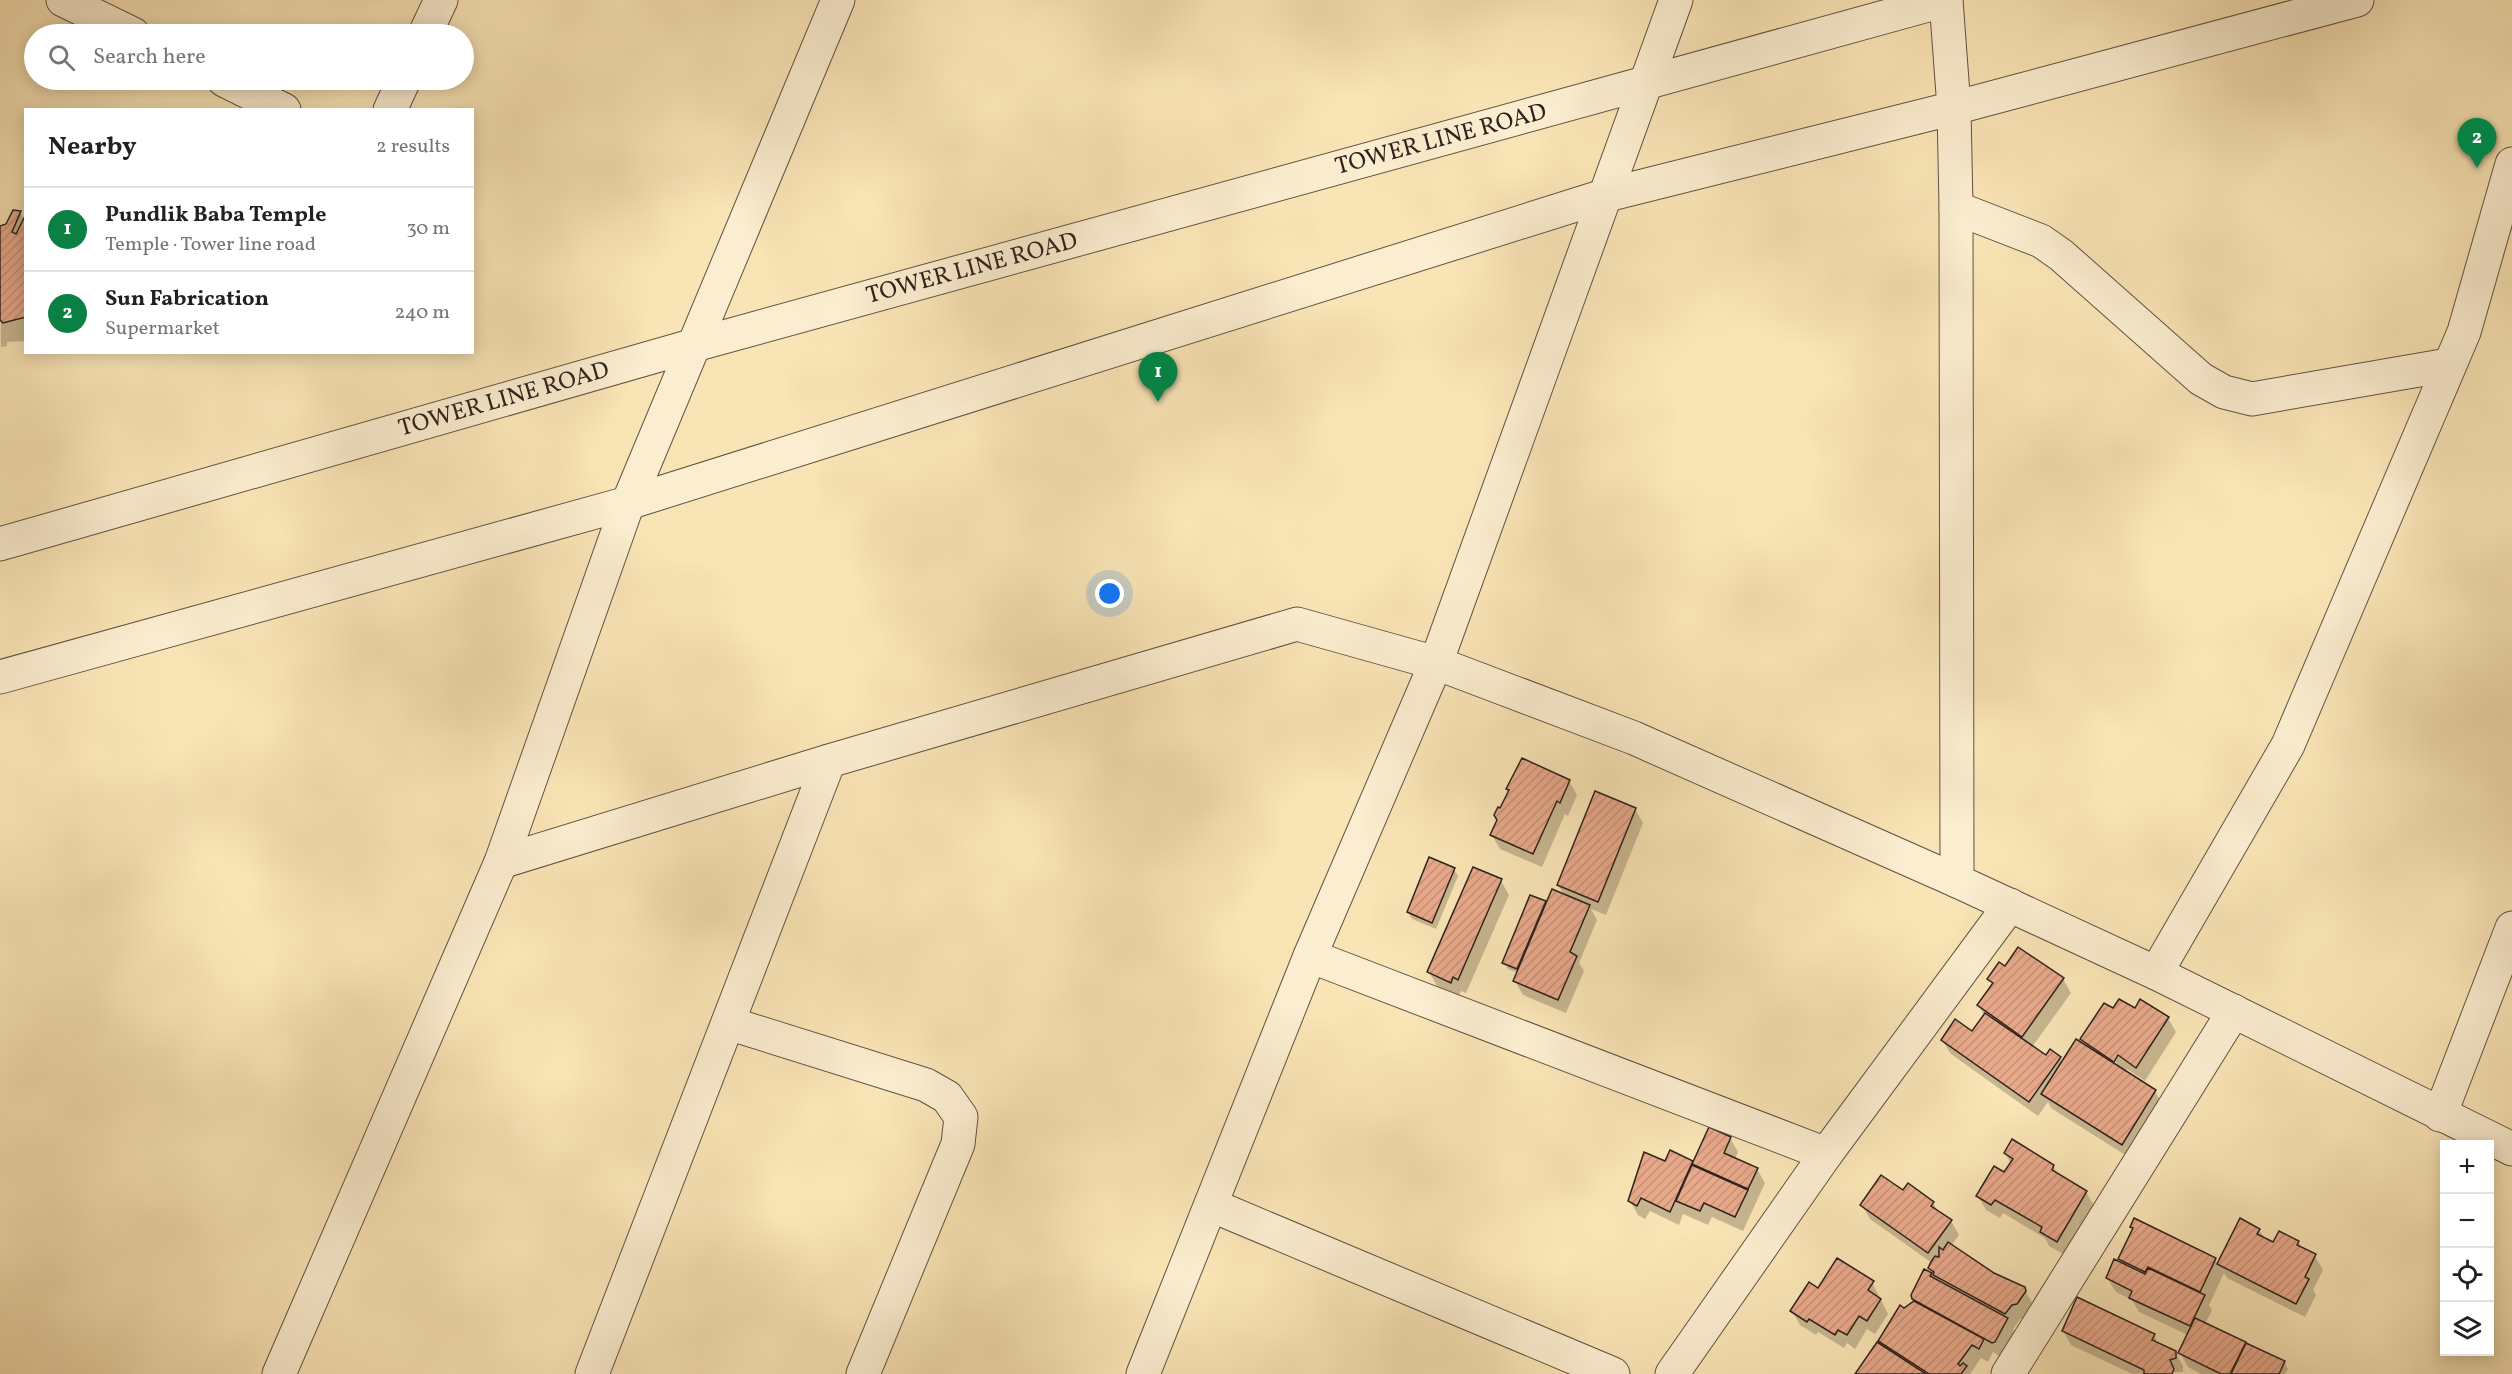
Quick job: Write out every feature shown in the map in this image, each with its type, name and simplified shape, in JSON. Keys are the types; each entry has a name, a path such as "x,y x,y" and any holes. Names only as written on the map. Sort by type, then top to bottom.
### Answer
{"street":[{"path":"63,0 112,24"},
{"path":"430,24 441,0"},
{"path":"279,1374 501,862 628,503 838,0"},
{"path":"1143,1374 1310,956 1436,663 1607,195 1643,85 1676,0"},
{"path":"1946,0 1954,108 1956,208 1956,881"},
{"name":"TOWER LINE ROAD","path":"0,544 692,346 1946,0"},
{"path":"0,677 628,503 1607,195 1954,108 2357,0"},
{"path":"244,90 280,108"},
{"path":"391,108 399,90"},
{"path":"2156,973 2288,745 2464,332 2512,164"},
{"path":"1956,208 2041,241 2061,255 2201,379 2224,392 2252,399 2448,365"},
{"path":"501,862 829,761 1297,624 1436,663 1634,738 2010,905 2156,973 2512,1149"},
{"path":"592,1374 829,761"},
{"path":"1672,1374 1826,1154 2010,905"},
{"path":"2440,1115 2512,928"},
{"path":"1310,956 1826,1154"},
{"path":"2008,1374 2234,1011"},
{"path":"728,1023 926,1085 947,1097 961,1118 958,1144 863,1374"},
{"path":"1211,1205 1613,1374"}],"building":[{"path":"13,210 21,211 12,232 16,234 24,218 24,318 3,323 0,320 0,226 6,224"},
{"path":"1522,758 1570,780 1560,803 1557,801 1533,854 1490,835 1497,820 1494,815 1509,790 1506,789"},
{"path":"1595,791 1636,808 1598,902 1557,885"},
{"path":"1429,857 1455,868 1432,923 1407,912"},
{"path":"1473,867 1502,879 1458,980 1453,977 1451,983 1427,972"},
{"path":"1552,889 1590,905 1570,952 1577,956 1558,1000 1513,981"},
{"path":"1530,895 1546,901 1517,969 1502,963"},
{"path":"2018,947 2064,978 2022,1037 1977,1005 1993,983 1987,979 1999,962 2005,966"},
{"path":"2119,999 2135,1008 2140,999 2169,1017 2136,1068 2118,1055 2114,1062 2080,1039 2104,1003 2113,1008"},
{"path":"1985,1013 2046,1055 2050,1049 2061,1057 2029,1102 1941,1040 1955,1019 1972,1031"},
{"path":"2076,1039 2156,1090 2122,1145 2041,1094"},
{"path":"1709,1127 1731,1137 1724,1153 1758,1168 1748,1189 1692,1164"},
{"path":"2012,1139 2054,1165 2052,1170 2087,1191 2057,1242 2040,1232 2042,1227 1995,1200 1991,1205 1976,1196 1994,1166 2004,1172 2013,1159 2004,1153"},
{"path":"1670,1150 1693,1161 1670,1212 1641,1198 1637,1206 1628,1201 1644,1152 1665,1161"},
{"path":"1692,1165 1748,1190 1735,1217 1704,1203 1700,1211 1676,1201"},
{"path":"1881,1175 1903,1190 1908,1183 1934,1202 1931,1206 1952,1220 1928,1253 1860,1205"},
{"path":"2134,1218 2216,1258 2200,1292 2148,1267 2145,1272 2118,1259 2133,1228 2130,1227"},
{"path":"2240,1218 2260,1229 2257,1234 2273,1242 2279,1231 2299,1241 2297,1245 2316,1254 2305,1277 2309,1279 2296,1304 2217,1264"},
{"path":"1948,1242 1994,1273 2025,1287 2026,1291 2017,1304 2012,1305 2005,1314 1933,1275 1934,1272 1928,1268 1935,1256 1939,1257 1939,1247 1943,1250"},
{"path":"1837,1258 1874,1281 1868,1290 1881,1299 1867,1321 1859,1316 1847,1335 1838,1330 1835,1335 1809,1319 1807,1322 1790,1311 1809,1282 1818,1288"},
{"path":"2114,1259 2145,1274 2148,1268 2205,1295 2190,1326 2129,1298 2132,1291 2106,1278"},
{"path":"1924,1269 1932,1273 1930,1276 2008,1318 1995,1342 1992,1343 1912,1299 1911,1295"},
{"path":"2077,1297 2155,1334 2152,1340 2176,1351 2176,1358 2170,1360 2174,1369 2172,1374 2144,1374 2144,1370 2062,1331"},
{"path":"1914,1301 1984,1339 1979,1349 1972,1345 1958,1364 1960,1366 1963,1363 1967,1366 1961,1374 1929,1374 1878,1341 1900,1305 1904,1308"},
{"path":"2195,1318 2246,1342 2230,1374 2221,1374 2178,1353"},
{"path":"1877,1342 1926,1374 1855,1374"},
{"path":"2246,1343 2285,1361 2279,1374 2231,1374"}],"place":[{"name":"Sun Fabrication","path":"2477,168"},
{"name":"Pundlik Baba Temple","path":"1158,402"}]}
